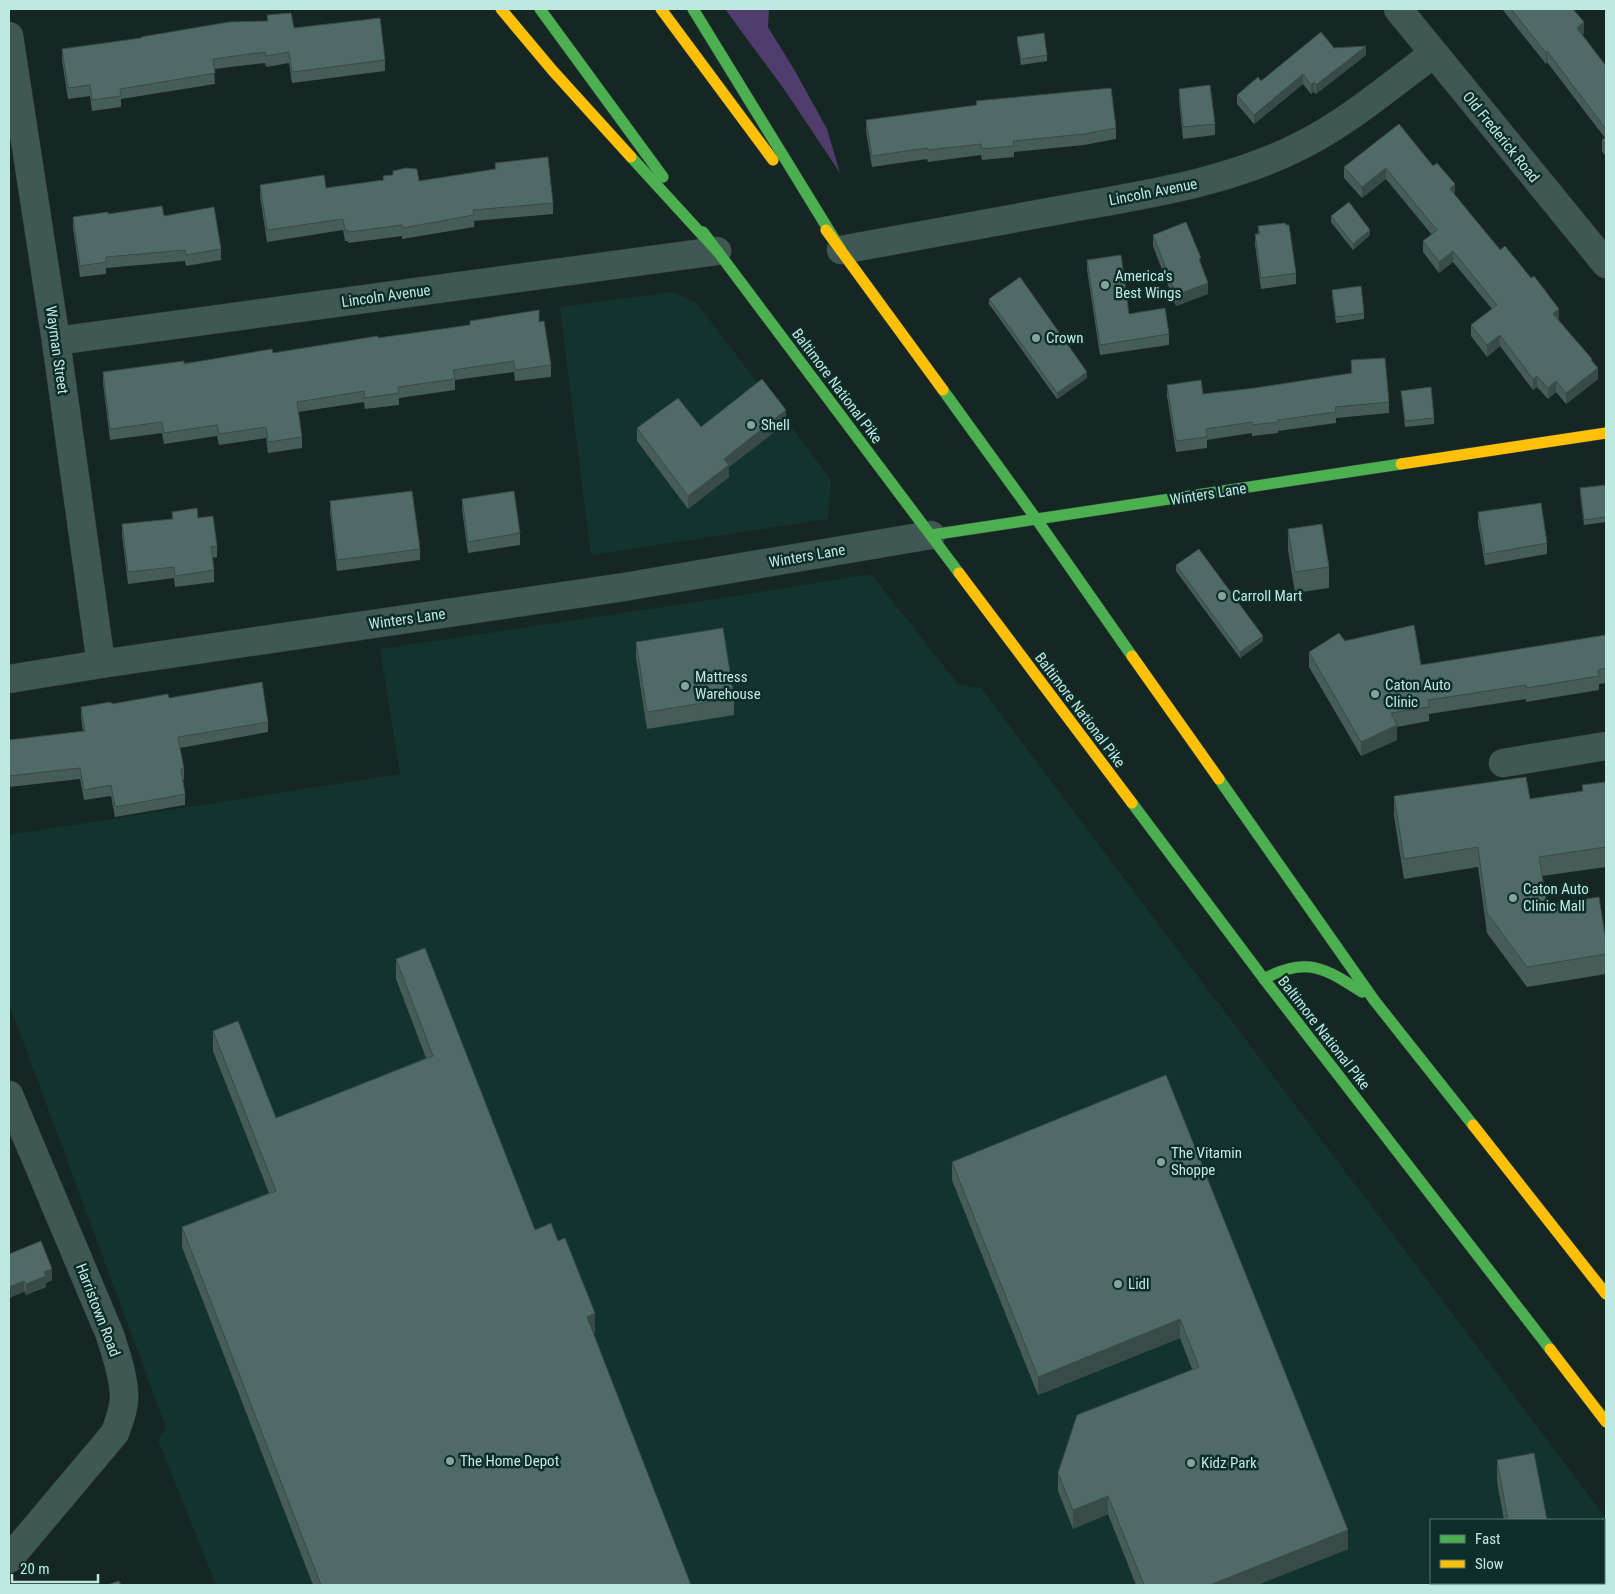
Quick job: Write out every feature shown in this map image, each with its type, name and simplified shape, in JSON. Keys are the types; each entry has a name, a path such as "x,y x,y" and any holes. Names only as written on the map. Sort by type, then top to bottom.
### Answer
{"main road":[{"path":"501,9 553,71 716,251"},
{"name":"Baltimore National Pike","path":"540,9 716,251 1264,979 1606,1422"},
{"path":"661,9 841,250 1037,520 1374,1000 1606,1294"},
{"path":"693,9 841,250"},
{"name":"Winters Lane","path":"931,535 1606,433"},
{"path":"1264,979 1280,971 1298,966 1316,967 1333,973 1374,1000"}],"street":[{"name":"Old Frederick Road","path":"1398,9 1606,264"},
{"name":"Wayman Street","path":"9,36 56,341 101,664"},
{"name":"Lincoln Avenue","path":"841,250 1144,195 1207,181 1254,165 1300,146 1338,124 1433,54"},
{"name":"Lincoln Avenue","path":"56,341 716,251"},
{"name":"Winters Lane","path":"9,679 624,587 931,535"},
{"path":"1503,763 1606,746"},
{"name":"Harristown Road","path":"9,1095 110,1335 120,1369 124,1395 115,1433 9,1558"}],"shaded area":[{"path":"725,9 769,9 768,27 827,129 840,173 784,89"},
{"path":"672,292 697,303 831,480 828,519 591,555 560,307"},
{"path":"871,574 958,684 981,688 1606,1518 1606,1585 216,1585 158,1440 166,1428 9,1003 9,835 400,774 380,649"}],"building":[{"path":"1511,9 1573,9 1584,22 1577,28 1606,66 1606,129 1547,51 1546,53"},
{"path":"291,13 294,28 380,18 385,60 292,72 289,52 266,56 265,52 213,59 215,73 120,89 121,96 92,100 90,85 68,88 62,49 141,38 229,22 268,21 267,15"},
{"path":"1321,32 1334,48 1366,46 1316,85 1314,82 1311,85 1303,74 1254,115 1237,95 1258,77 1261,81"},
{"path":"1044,33 1047,55 1021,59 1017,37"},
{"path":"1210,85 1215,124 1183,127 1179,89"},
{"path":"1111,88 1116,128 1084,134 1013,141 1014,146 982,149 981,144 928,150 927,148 872,156 866,120 977,105 976,101"},
{"path":"1399,124 1433,166 1437,163 1455,184 1450,189 1500,250 1505,246 1531,278 1534,276 1559,309 1553,314 1598,368 1566,393 1556,381 1548,388 1537,376 1533,379 1500,335 1487,345 1471,325 1497,305 1453,251 1439,262 1423,241 1437,230 1386,168 1362,187 1344,167"},
{"path":"1606,137 1606,146 1602,140"},
{"path":"548,157 553,203 473,210 474,215 402,228 402,225 348,232 348,230 345,230 343,219 267,230 260,185 324,175 326,188 384,180 383,176 393,175 393,171 406,168 417,169 419,181 496,169 495,163"},
{"path":"1349,202 1370,230 1353,244 1331,216"},
{"path":"162,206 164,216 214,207 221,249 186,255 185,250 106,257 106,262 80,266 73,217"},
{"path":"1186,222 1201,258 1199,259 1208,283 1176,295 1153,235"},
{"path":"1285,223 1289,225 1296,273 1261,278 1255,234 1260,234 1258,226"},
{"path":"1121,255 1129,314 1165,308 1169,334 1100,345 1087,260"},
{"name":"Crown","path":"1020,277 1087,372 1057,393 989,299"},
{"path":"1361,286 1364,313 1336,317 1332,290"},
{"path":"539,310 539,322 544,321 551,365 515,370 514,361 453,370 455,379 398,387 399,393 365,398 364,391 297,402 302,437 268,442 266,427 219,434 217,425 164,433 162,422 110,429 103,372 184,361 184,364 272,349 273,353 378,336 378,338 470,325 470,321"},
{"path":"1385,358 1389,402 1335,407 1336,412 1278,420 1278,422 1252,425 1252,422 1206,429 1207,437 1176,441 1167,385 1201,380 1203,394 1255,388 1352,373 1351,360"},
{"path":"762,379 786,410 724,459 729,465 688,496 637,428 678,398 701,427"},
{"path":"1431,387 1434,418 1405,421 1401,391"},
{"path":"1606,485 1606,517 1584,520 1580,488"},
{"path":"412,491 420,549 337,560 330,501"},
{"path":"514,491 520,533 468,542 462,499"},
{"path":"1541,503 1547,543 1485,554 1478,512"},
{"path":"197,508 198,518 213,516 217,546 211,547 214,570 175,576 174,567 128,572 122,524 173,519 172,512"},
{"path":"1322,524 1329,567 1295,572 1288,529"},
{"path":"1199,549 1263,636 1240,652 1176,565"},
{"path":"1414,625 1421,665 1606,635 1606,668 1598,670 1599,676 1526,688 1526,685 1428,700 1429,707 1391,713 1397,725 1361,742 1309,652 1339,633 1345,641"},
{"name":"Mattress Warehouse","path":"723,628 734,698 647,712 636,642"},
{"path":"262,682 268,722 178,737 184,769 181,769 185,794 115,807 111,785 84,790 80,768 9,776 9,740 85,731 81,707 111,702 112,704 168,694 169,698"},
{"name":"Caton Auto Clinic Mall","path":"1526,777 1530,799 1583,791 1582,785 1606,782 1606,847 1539,857 1547,905 1599,897 1606,954 1527,967 1487,913 1478,847 1404,859 1394,796"},
{"name":"The Home Depot","path":"425,948 535,1230 551,1223 558,1241 565,1238 595,1313 587,1317 691,1585 321,1585 182,1227 276,1191 213,1031 238,1021 276,1118 433,1056 396,959"},
{"path":"1166,1075 1348,1530 1210,1585 1144,1585 1108,1496 1073,1510 1058,1473 1077,1415 1199,1367 1180,1319 1038,1377 952,1162"},
{"path":"41,1241 52,1269 44,1272 46,1276 26,1284 24,1281 9,1287 9,1254"},
{"path":"1534,1453 1547,1519 1508,1519 1497,1460"},
{"path":"119,1581 121,1585 107,1585"},
{"path":"1486,1584 1572,1584 1572,1585"}],"traffic: fast":[{"path":"540,9 663,177"},
{"path":"693,9 841,250"},
{"path":"631,157 717,251"},
{"path":"703,232 959,573"},
{"path":"943,390 1132,656"},
{"path":"931,535 1401,464"},
{"path":"1219,779 1374,1000 1473,1125"},
{"path":"1132,803 1264,979 1550,1349"},
{"path":"1264,979 1292,968 1315,968 1326,971 1362,992"}],"traffic: slow":[{"path":"501,9 553,71 631,157"},
{"path":"661,9 773,160"},
{"path":"826,230 943,390"},
{"path":"1401,464 1606,433"},
{"path":"959,573 1132,803"},
{"path":"1132,656 1219,779"},
{"path":"1473,1125 1606,1294"},
{"path":"1550,1349 1606,1422"}],"place":[{"name":"America's Best Wings","path":"1105,285"},
{"name":"Crown","path":"1036,338"},
{"name":"Shell","path":"751,425"},
{"name":"Carroll Mart","path":"1222,596"},
{"name":"Mattress Warehouse","path":"685,686"},
{"name":"Caton Auto Clinic","path":"1375,694"},
{"name":"Caton Auto Clinic Mall","path":"1513,898"},
{"name":"The Vitamin Shoppe","path":"1161,1162"},
{"name":"Lidl","path":"1118,1284"},
{"name":"The Home Depot","path":"450,1461"},
{"name":"Kidz Park","path":"1191,1463"}]}
